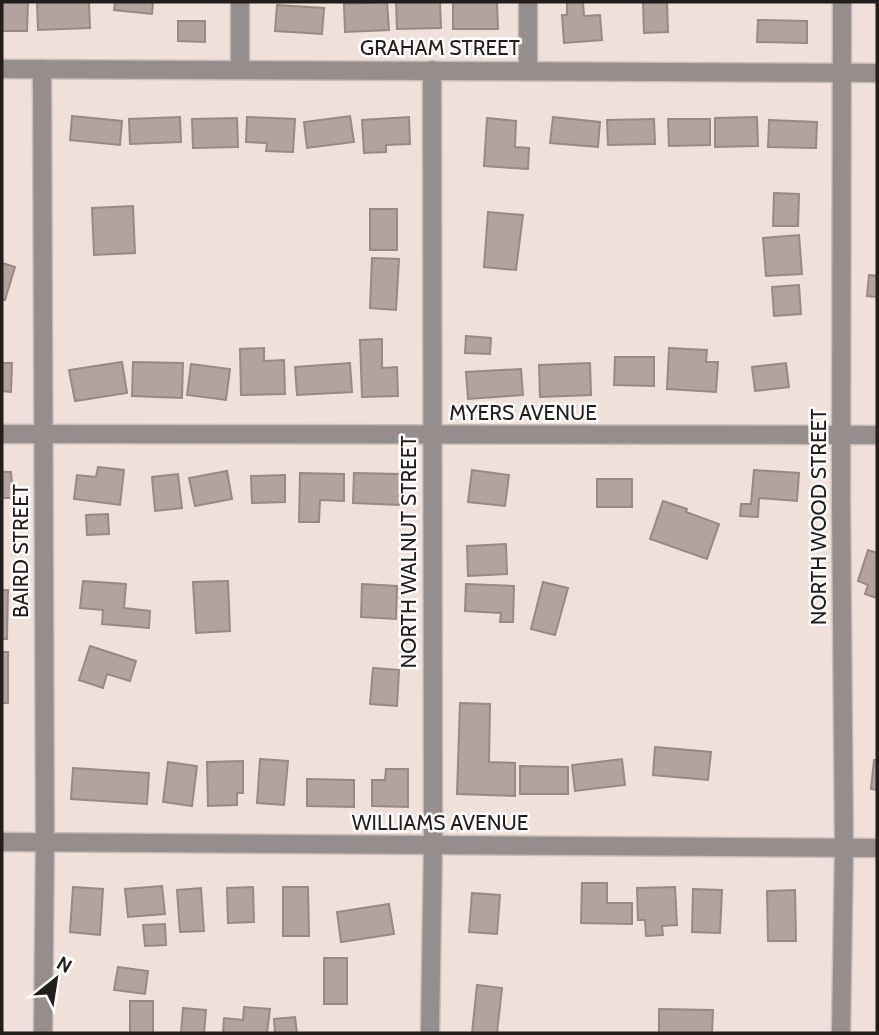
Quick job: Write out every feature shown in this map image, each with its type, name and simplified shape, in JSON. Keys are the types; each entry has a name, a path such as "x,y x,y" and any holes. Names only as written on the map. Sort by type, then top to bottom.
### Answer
{"street":[{"path":"240,2 240,69"},
{"path":"528,2 528,71"},
{"name":"NORTH WOOD STREET","path":"841,1033 844,848 842,2"},
{"name":"GRAHAM STREET","path":"2,69 877,73"},
{"name":"BAIRD STREET","path":"43,69 43,1033"},
{"name":"NORTH WALNUT STREET","path":"430,1033 433,846 432,70"},
{"name":"MYERS AVENUE","path":"2,433 877,435"},
{"name":"WILLIAMS AVENUE","path":"2,842 877,848"}],"building":[{"path":"2,2 28,2 27,31 2,31"},
{"path":"37,2 89,2 90,28 38,30"},
{"path":"115,2 153,2 152,14 114,10"},
{"path":"387,2 389,30 345,32 344,4"},
{"path":"396,2 440,2 441,28 397,29"},
{"path":"453,2 497,2 498,29 453,29"},
{"path":"567,2 583,2 584,16 600,15 602,40 564,43 562,15 567,15"},
{"path":"643,2 667,2 668,32 644,33"},
{"path":"277,5 324,8 322,34 275,31"},
{"path":"758,20 807,21 807,43 757,42"},
{"path":"178,21 205,21 205,42 178,41"},
{"path":"72,116 122,121 120,145 70,140"},
{"path":"350,116 354,142 307,148 304,122"},
{"path":"180,117 181,142 130,144 129,119"},
{"path":"247,117 295,119 293,152 266,151 267,143 246,142"},
{"path":"409,117 410,144 386,145 386,152 364,153 362,120"},
{"path":"553,117 600,122 598,147 550,143"},
{"path":"757,117 758,146 715,147 715,118"},
{"path":"237,118 238,147 193,148 192,119"},
{"path":"487,118 516,121 515,147 529,148 528,169 484,166"},
{"path":"654,119 655,144 608,145 607,120"},
{"path":"668,119 710,119 710,145 669,146"},
{"path":"769,120 817,122 816,148 768,147"},
{"path":"774,193 799,194 798,226 773,226"},
{"path":"133,206 135,253 94,255 92,208"},
{"path":"370,209 397,209 397,250 370,250"},
{"path":"488,212 523,215 516,270 484,267"},
{"path":"799,235 802,274 766,276 763,238"},
{"path":"372,258 399,259 396,310 370,308"},
{"path":"2,263 15,267 5,300 2,300"},
{"path":"869,275 877,276 877,297 867,296"},
{"path":"799,285 801,314 774,316 772,287"},
{"path":"466,336 491,338 490,354 465,353"},
{"path":"382,339 382,368 397,367 398,396 362,397 360,340"},
{"path":"264,348 264,361 284,360 285,394 241,395 240,349"},
{"path":"669,348 707,350 706,362 718,362 716,392 667,389"},
{"path":"615,357 654,357 654,386 614,385"},
{"path":"122,362 127,393 75,401 69,370"},
{"path":"133,362 183,363 182,398 132,396"},
{"path":"2,363 12,363 11,392 2,391"},
{"path":"350,363 352,392 297,395 295,367"},
{"path":"590,363 591,395 540,397 539,365"},
{"path":"786,363 789,387 755,391 752,367"},
{"path":"191,364 230,369 226,400 187,395"},
{"path":"521,369 523,395 468,399 466,372"},
{"path":"98,467 124,470 120,505 74,499 77,475 96,477"},
{"path":"472,470 509,475 505,506 468,502"},
{"path":"754,470 799,473 797,501 759,498 758,517 740,516 741,504 751,504"},
{"path":"227,471 232,499 195,506 189,478"},
{"path":"2,472 11,472 13,498 2,498"},
{"path":"300,473 344,474 344,501 320,500 319,522 299,522"},
{"path":"354,473 400,474 399,505 353,503"},
{"path":"178,474 182,508 155,511 152,477"},
{"path":"285,475 285,502 252,503 251,476"},
{"path":"597,479 632,479 632,507 597,507"},
{"path":"663,501 719,524 707,559 650,539"},
{"path":"108,514 109,534 87,535 86,515"},
{"path":"506,544 507,574 468,576 467,546"},
{"path":"868,550 877,553 877,598 865,594 868,585 858,581"},
{"path":"83,581 126,584 124,608 150,611 149,628 102,624 103,610 80,608"},
{"path":"228,581 230,631 196,633 193,582"},
{"path":"543,582 568,588 555,635 531,629"},
{"path":"362,584 397,586 396,619 361,617"},
{"path":"466,584 514,586 513,622 500,622 501,613 465,611"},
{"path":"2,590 8,590 7,639 2,639"},
{"path":"90,646 136,661 130,681 107,674 103,688 79,680"},
{"path":"2,652 8,652 8,703 2,703"},
{"path":"373,668 399,670 397,706 370,704"},
{"path":"460,703 490,704 489,762 515,763 515,796 457,794"},
{"path":"655,747 711,752 708,780 653,775"},
{"path":"260,759 288,761 284,805 257,803"},
{"path":"622,759 625,785 575,791 572,765"},
{"path":"874,760 877,760 877,790 871,789"},
{"path":"243,761 243,793 237,793 237,805 208,806 207,762"},
{"path":"168,762 197,766 192,806 163,802"},
{"path":"520,766 568,767 568,794 520,794"},
{"path":"73,768 149,773 147,804 71,799"},
{"path":"386,769 408,769 408,807 372,806 372,780 385,780"},
{"path":"307,779 354,780 354,807 307,806"},
{"path":"582,883 607,883 607,903 632,903 632,924 581,923"},
{"path":"162,886 165,914 128,917 125,889"},
{"path":"73,887 103,889 100,935 70,932"},
{"path":"253,887 254,922 228,923 227,888"},
{"path":"283,887 308,887 309,936 283,936"},
{"path":"675,887 677,925 662,926 663,935 646,936 645,920 638,920 637,888"},
{"path":"201,888 204,931 180,932 177,890"},
{"path":"693,889 722,890 720,933 692,932"},
{"path":"795,890 796,941 768,941 767,891"},
{"path":"472,893 500,895 497,934 469,932"},
{"path":"389,904 394,934 341,942 337,912"},
{"path":"165,924 166,945 145,946 143,925"},
{"path":"324,958 347,958 347,1004 324,1004"},
{"path":"118,967 148,971 145,994 114,990"},
{"path":"477,985 502,988 497,1033 472,1033"},
{"path":"130,1001 153,1001 153,1033 130,1033"},
{"path":"244,1007 270,1009 267,1033 223,1033 224,1018 243,1020"},
{"path":"183,1008 206,1010 204,1033 181,1033"},
{"path":"659,1009 713,1010 712,1033 659,1033"},
{"path":"295,1017 297,1033 275,1033 274,1019"}]}
